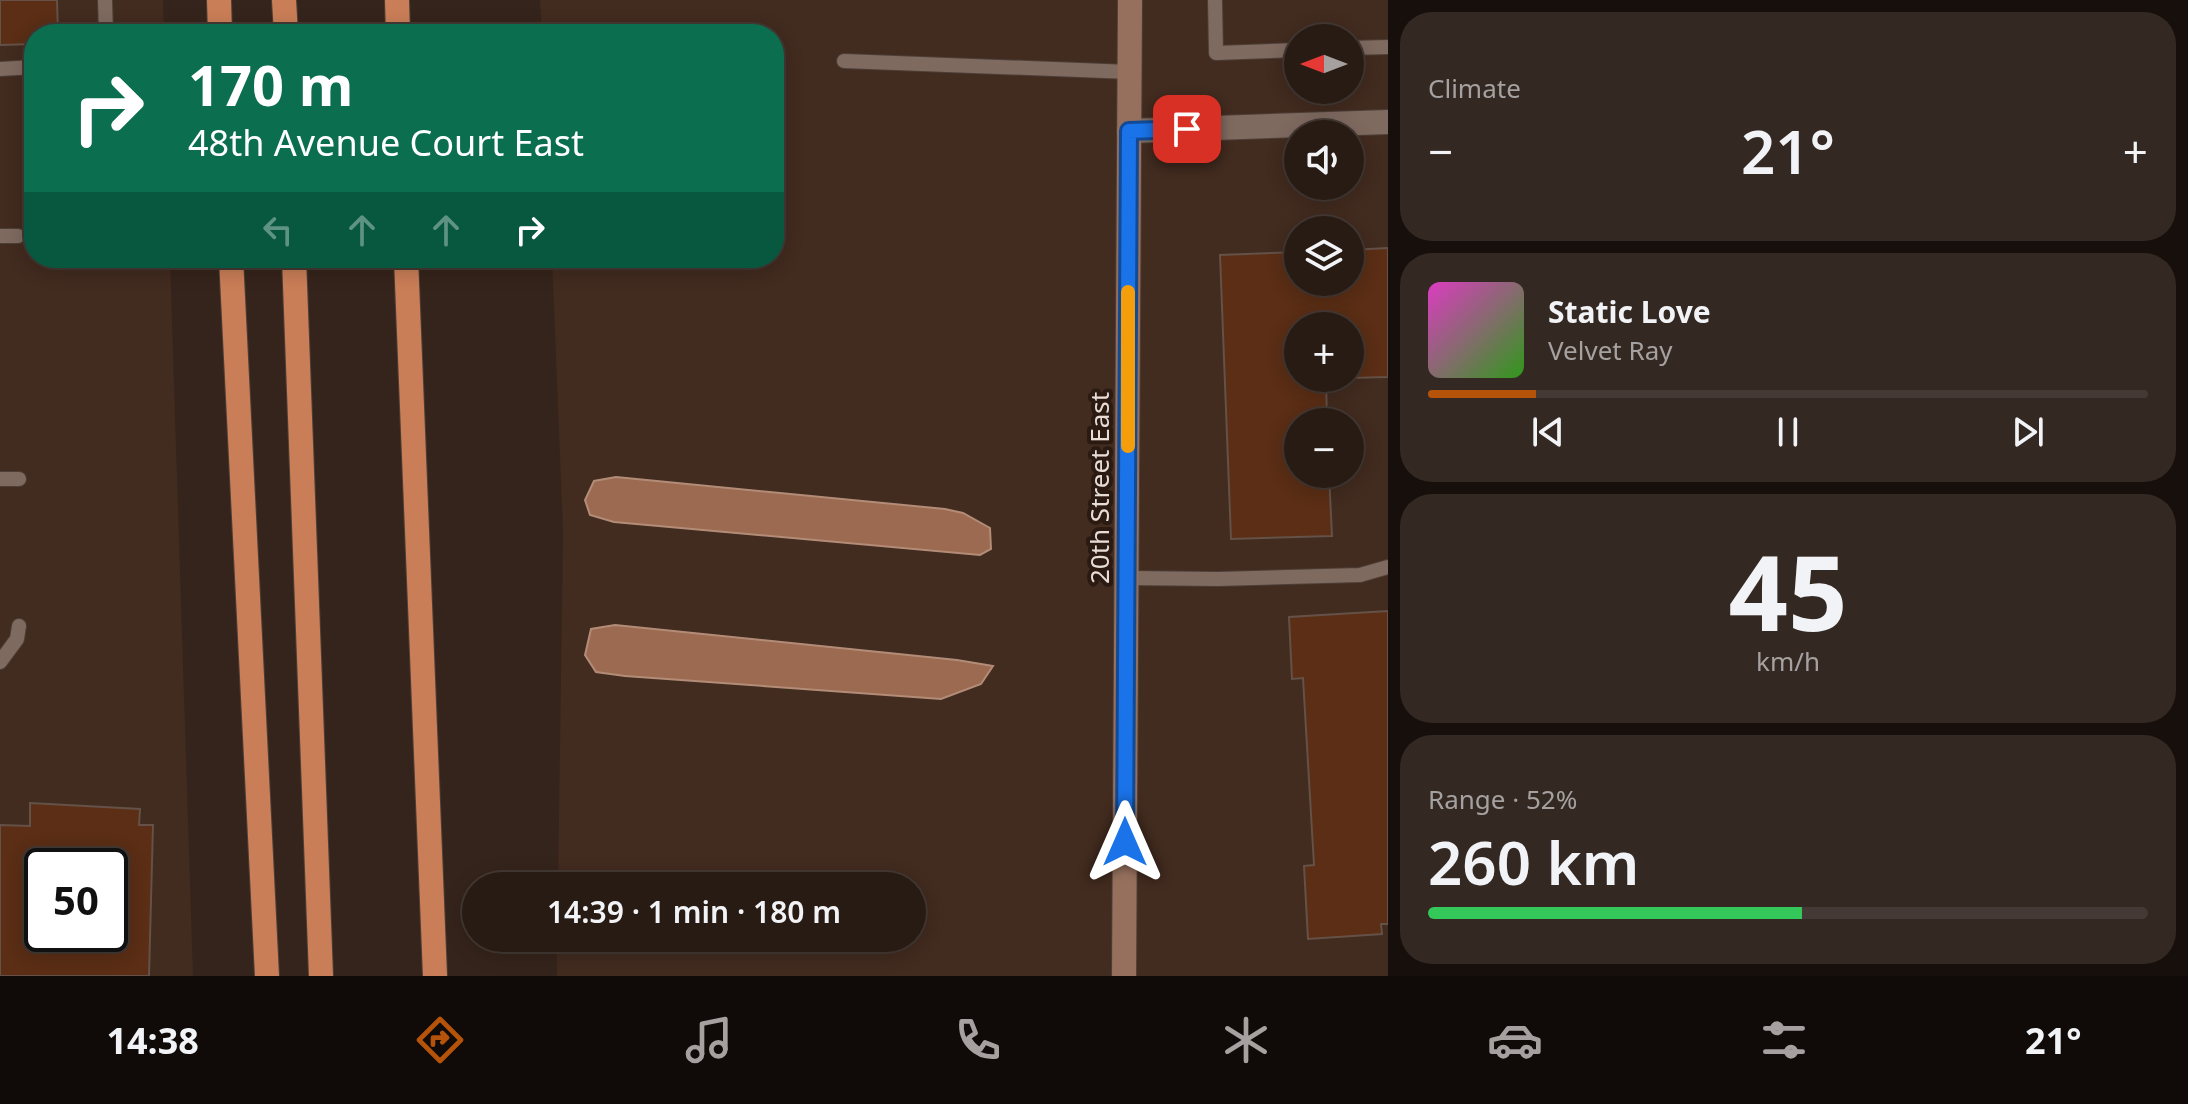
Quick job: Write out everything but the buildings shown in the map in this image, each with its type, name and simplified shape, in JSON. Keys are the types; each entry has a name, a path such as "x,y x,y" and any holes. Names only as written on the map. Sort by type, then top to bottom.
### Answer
{"highway":[{"path":"219,0 220,24"},
{"path":"284,0 285,24"},
{"path":"397,0 398,24"},
{"path":"232,268 267,976"},
{"path":"294,268 321,976"},
{"path":"406,268 435,976"}],"main road":[{"name":"20th Street East","path":"1124,976 1130,0"}],"street":[{"path":"1129,131 1388,122"}],"lane":[{"path":"105,0 106,24"},
{"path":"1215,0 1216,53 1284,51"},
{"path":"1364,48 1388,47"},
{"path":"844,61 1130,72"},
{"path":"0,69 24,68"},
{"path":"0,236 18,236"},
{"path":"0,479 19,479"},
{"path":"1127,578 1360,575 1388,567"},
{"path":"0,662 17,639 19,626"}],"shaded area":[{"path":"0,0 163,0 164,24 24,24 24,268 170,268 193,976 0,976"},
{"path":"540,0 1388,0 1388,976 557,976 557,952 926,952 926,872 558,872 563,532 552,268 784,268 784,24 541,24"},
{"path":"616,477 945,509 963,513 990,528 991,549 980,555 614,522 590,515 585,500 594,481"},
{"path":"615,625 993,666 981,684 941,699 596,672 585,655 591,629"}],"slow traffic":[{"path":"1128,292 1128,446"}],"route":[{"path":"1125,842 1129,131 1187,129"}]}
